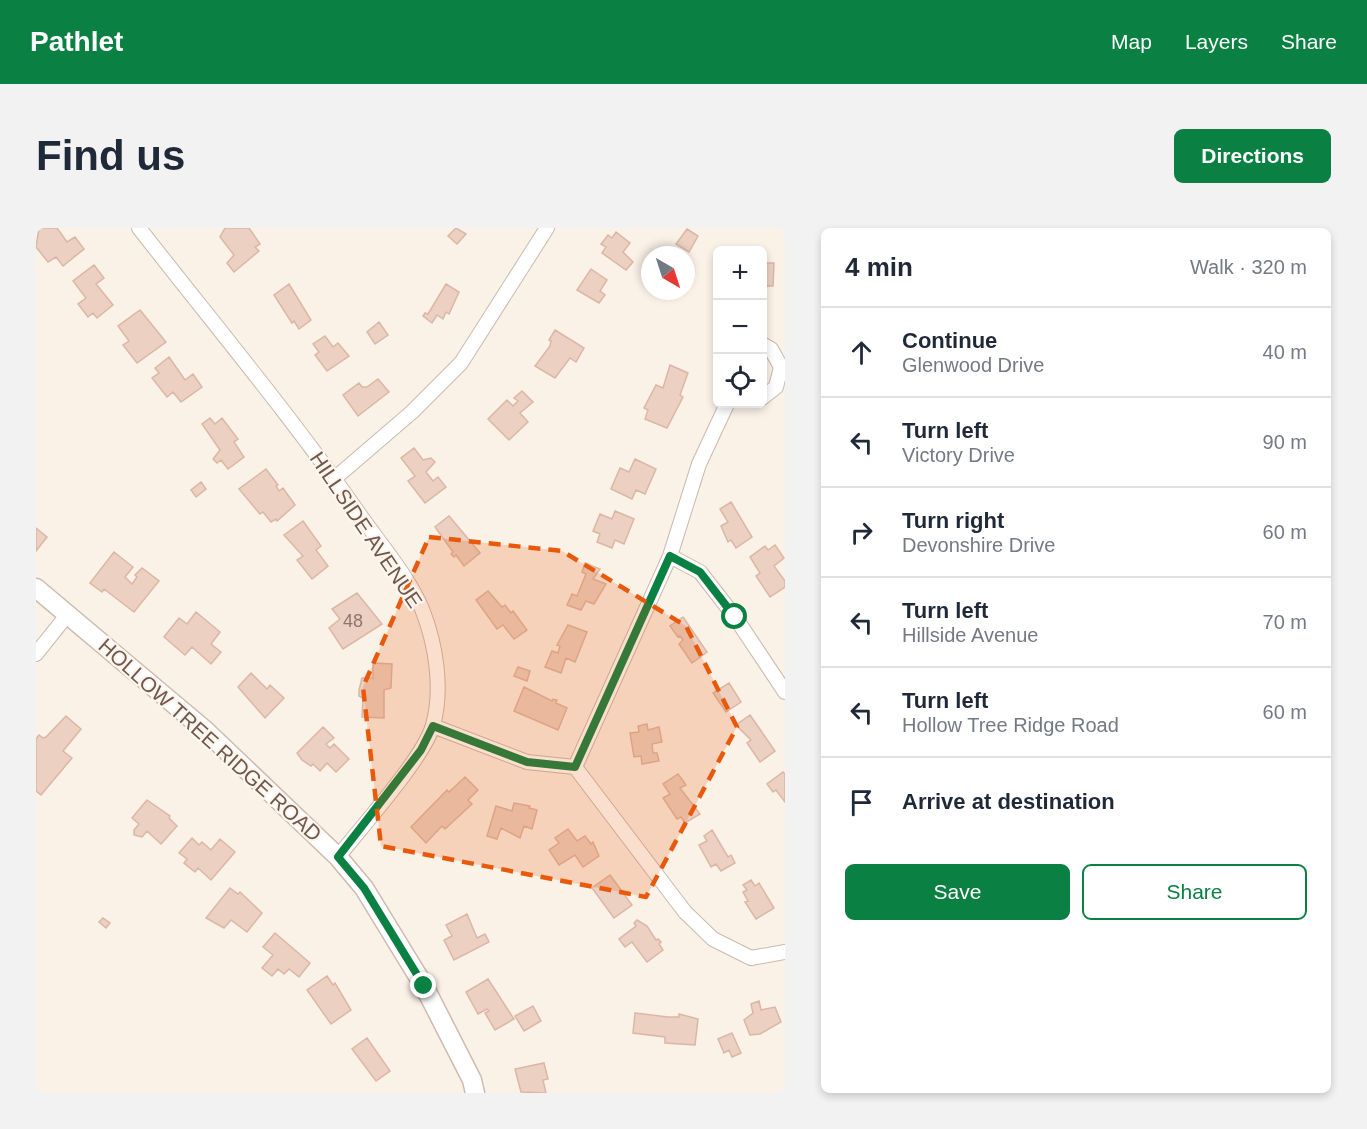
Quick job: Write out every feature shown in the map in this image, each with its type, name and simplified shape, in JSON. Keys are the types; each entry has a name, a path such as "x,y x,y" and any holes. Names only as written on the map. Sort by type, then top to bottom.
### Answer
{"main road":[{"name":"HOLLOW TREE RIDGE ROAD","path":"36,588 206,731 338,857 364,888 424,986 471,1080 475,1093"}],"street":[{"name":"HILLSIDE AVENUE","path":"139,228 334,479 422,608 434,650 437,672 433,726 421,750 338,857"},
{"path":"334,479 412,412 461,363 548,228"},
{"path":"767,347 771,349 781,367 776,387 767,394"},
{"path":"575,767 670,556 699,464 725,408"},
{"path":"670,556 700,572 735,617 785,692"},
{"path":"36,654 68,614"},
{"path":"433,726 527,762 575,767 685,912 713,939 751,958 785,952"}],"highlighted area":[{"path":"429,537 562,551 686,626 737,727 646,897 381,846 363,687"}],"building":[{"path":"39,228 57,228 67,242 75,237 84,249 63,266 56,257 48,262 36,247"},
{"path":"225,228 249,228 260,244 255,247 259,251 234,272 227,263 234,255 220,237"},
{"path":"456,228 466,234 457,244 448,236"},
{"path":"687,229 698,236 692,246 676,244"},
{"path":"616,232 630,243 623,252 633,262 626,270 602,253 606,247 601,244 608,235 612,238"},
{"path":"767,263 774,263 773,286 767,286"},
{"path":"94,265 104,278 96,284 113,305 97,318 93,313 88,317 78,304 86,298 73,281"},
{"path":"591,269 607,280 600,291 605,295 599,303 577,290"},
{"path":"289,284 311,320 299,329 294,321 292,323 274,295"},
{"path":"446,284 459,292 449,314 446,312 443,319 437,315 432,323 423,316 425,313 428,314"},
{"path":"140,310 166,342 137,363 123,345 129,341 118,326"},
{"path":"379,322 388,335 375,344 367,332"},
{"path":"555,330 584,348 576,362 570,358 555,378 535,366 550,346 551,341 549,340"},
{"path":"325,336 333,347 338,343 349,356 327,371 315,355 319,352 313,344"},
{"path":"169,357 185,380 193,374 202,387 181,402 173,392 167,397 152,378 159,373 155,368"},
{"path":"670,365 688,373 680,395 683,397 667,428 645,419 648,410 644,408 656,385 663,388"},
{"path":"378,379 389,392 358,416 343,395 359,383 362,387 367,387"},
{"path":"522,391 533,402 520,413 528,422 509,440 488,419 507,400 513,406 518,401 514,398"},
{"path":"210,418 215,424 222,418 238,439 234,442 244,457 228,469 221,460 217,463 213,459 220,450 202,424"},
{"path":"414,448 423,460 431,458 435,462 426,472 433,481 438,477 446,487 425,503 408,481 415,476 401,458"},
{"path":"635,459 656,469 645,494 636,490 632,499 611,489 620,468 629,472"},
{"path":"266,469 278,485 276,486 279,491 283,488 295,505 277,521 276,519 271,522 263,512 260,514 239,489"},
{"path":"201,482 206,489 196,497 191,490"},
{"path":"731,502 752,537 736,548 731,540 728,542 721,526 728,522 720,509"},
{"path":"615,511 634,519 624,544 615,540 612,548 597,542 600,534 593,531 600,514 612,519"},
{"path":"449,516 480,553 464,566 456,555 454,557 451,554 453,552 435,527"},
{"path":"303,521 321,546 316,550 328,566 312,579 297,560 303,556 284,535"},
{"path":"36,528 47,537 36,551"},
{"path":"775,545 784,558 774,566 785,581 785,587 770,597 756,576 760,573 750,557 765,546 768,550"},
{"path":"114,552 133,567 125,577 132,584 137,577 135,575 142,568 159,581 134,612 104,589 102,592 90,583"},
{"path":"585,563 600,569 593,579 606,584 594,604 586,601 581,610 567,605 572,594 577,596 586,574 582,572"},
{"path":"488,591 502,607 505,605 511,613 513,611 527,630 514,639 503,625 497,629 476,600"},
{"path":"357,593 382,624 343,649 329,628 340,619 332,609"},
{"path":"196,612 220,632 211,644 221,652 211,664 192,647 185,655 164,637 179,618 187,624"},
{"path":"683,617 707,652 692,663 679,644 683,640 670,626"},
{"path":"568,625 587,632 575,662 566,658 561,673 545,667 552,651 558,653 560,646 557,645"},
{"path":"373,663 392,664 391,688 384,690 384,718 362,717 363,698 359,696 359,690 362,678 373,678"},
{"path":"518,667 530,671 527,681 514,676"},
{"path":"251,673 267,689 270,685 284,698 265,718 238,687"},
{"path":"729,683 741,702 726,712 713,693"},
{"path":"524,687 552,701 557,700 556,703 567,708 558,730 514,711"},
{"path":"750,715 775,751 760,762 747,743 751,740 736,725"},
{"path":"66,716 81,729 63,751 72,758 41,795 36,791 36,739 39,735 46,737"},
{"path":"647,724 648,730 659,727 662,742 652,744 653,753 657,753 659,761 642,764 641,756 634,757 630,733 639,732 638,726"},
{"path":"323,727 334,738 326,744 330,748 334,744 349,759 336,772 327,763 320,771 313,764 311,766 302,760 297,753"},
{"path":"783,772 785,774 785,802 776,790 773,792 767,784"},
{"path":"678,774 686,785 680,788 700,814 685,823 681,817 677,819 663,798 670,794 663,784"},
{"path":"465,777 478,790 468,800 472,804 445,829 442,826 426,843 411,827 447,790 449,792"},
{"path":"147,800 170,816 169,818 177,826 161,844 147,831 142,837 134,835 134,830 139,824 132,818"},
{"path":"514,803 537,810 532,829 524,826 520,838 501,828 497,839 487,836 496,806 512,811"},
{"path":"568,829 577,841 585,836 591,844 593,842 599,856 583,867 575,855 559,865 549,850 559,843 555,838"},
{"path":"712,830 728,857 731,855 735,863 721,871 716,864 711,867 699,845 707,841 704,836"},
{"path":"192,838 199,845 202,842 211,850 220,839 235,852 211,880 198,868 195,872 184,863 187,859 179,853"},
{"path":"610,875 632,905 614,918 592,888"},
{"path":"751,880 755,886 759,883 774,908 756,919 745,902 748,901 743,892 747,890 743,885"},
{"path":"230,888 238,894 240,892 262,913 247,932 231,920 224,928 206,918"},
{"path":"467,914 477,938 485,934 489,942 454,960 444,940 452,936 446,925"},
{"path":"103,918 110,923 106,928 99,922"},
{"path":"637,920 647,926 656,940 661,942 659,944 663,950 647,962 632,942 625,947 619,939 636,926 634,923"},
{"path":"275,933 310,963 299,977 289,969 284,974 278,969 272,976 262,968 273,955 263,947"},
{"path":"327,976 333,985 335,983 351,1010 331,1024 307,990"},
{"path":"488,979 514,1019 495,1030 485,1013 489,1011 487,1009 478,1014 466,992"},
{"path":"759,1001 761,1010 775,1007 781,1022 760,1034 750,1035 744,1020 753,1013 751,1004"},
{"path":"533,1006 541,1021 524,1031 515,1016"},
{"path":"635,1013 668,1017 679,1017 679,1014 698,1019 695,1045 665,1043 665,1037 633,1033"},
{"path":"732,1033 741,1053 732,1057 729,1050 724,1053 718,1039"},
{"path":"367,1038 390,1071 376,1081 352,1049"},
{"path":"544,1063 548,1079 543,1080 546,1093 521,1092 515,1069"}],"route":[{"path":"424,986 364,888 338,857 421,750 433,726 527,762 575,767 670,556 700,572 735,617"}]}
